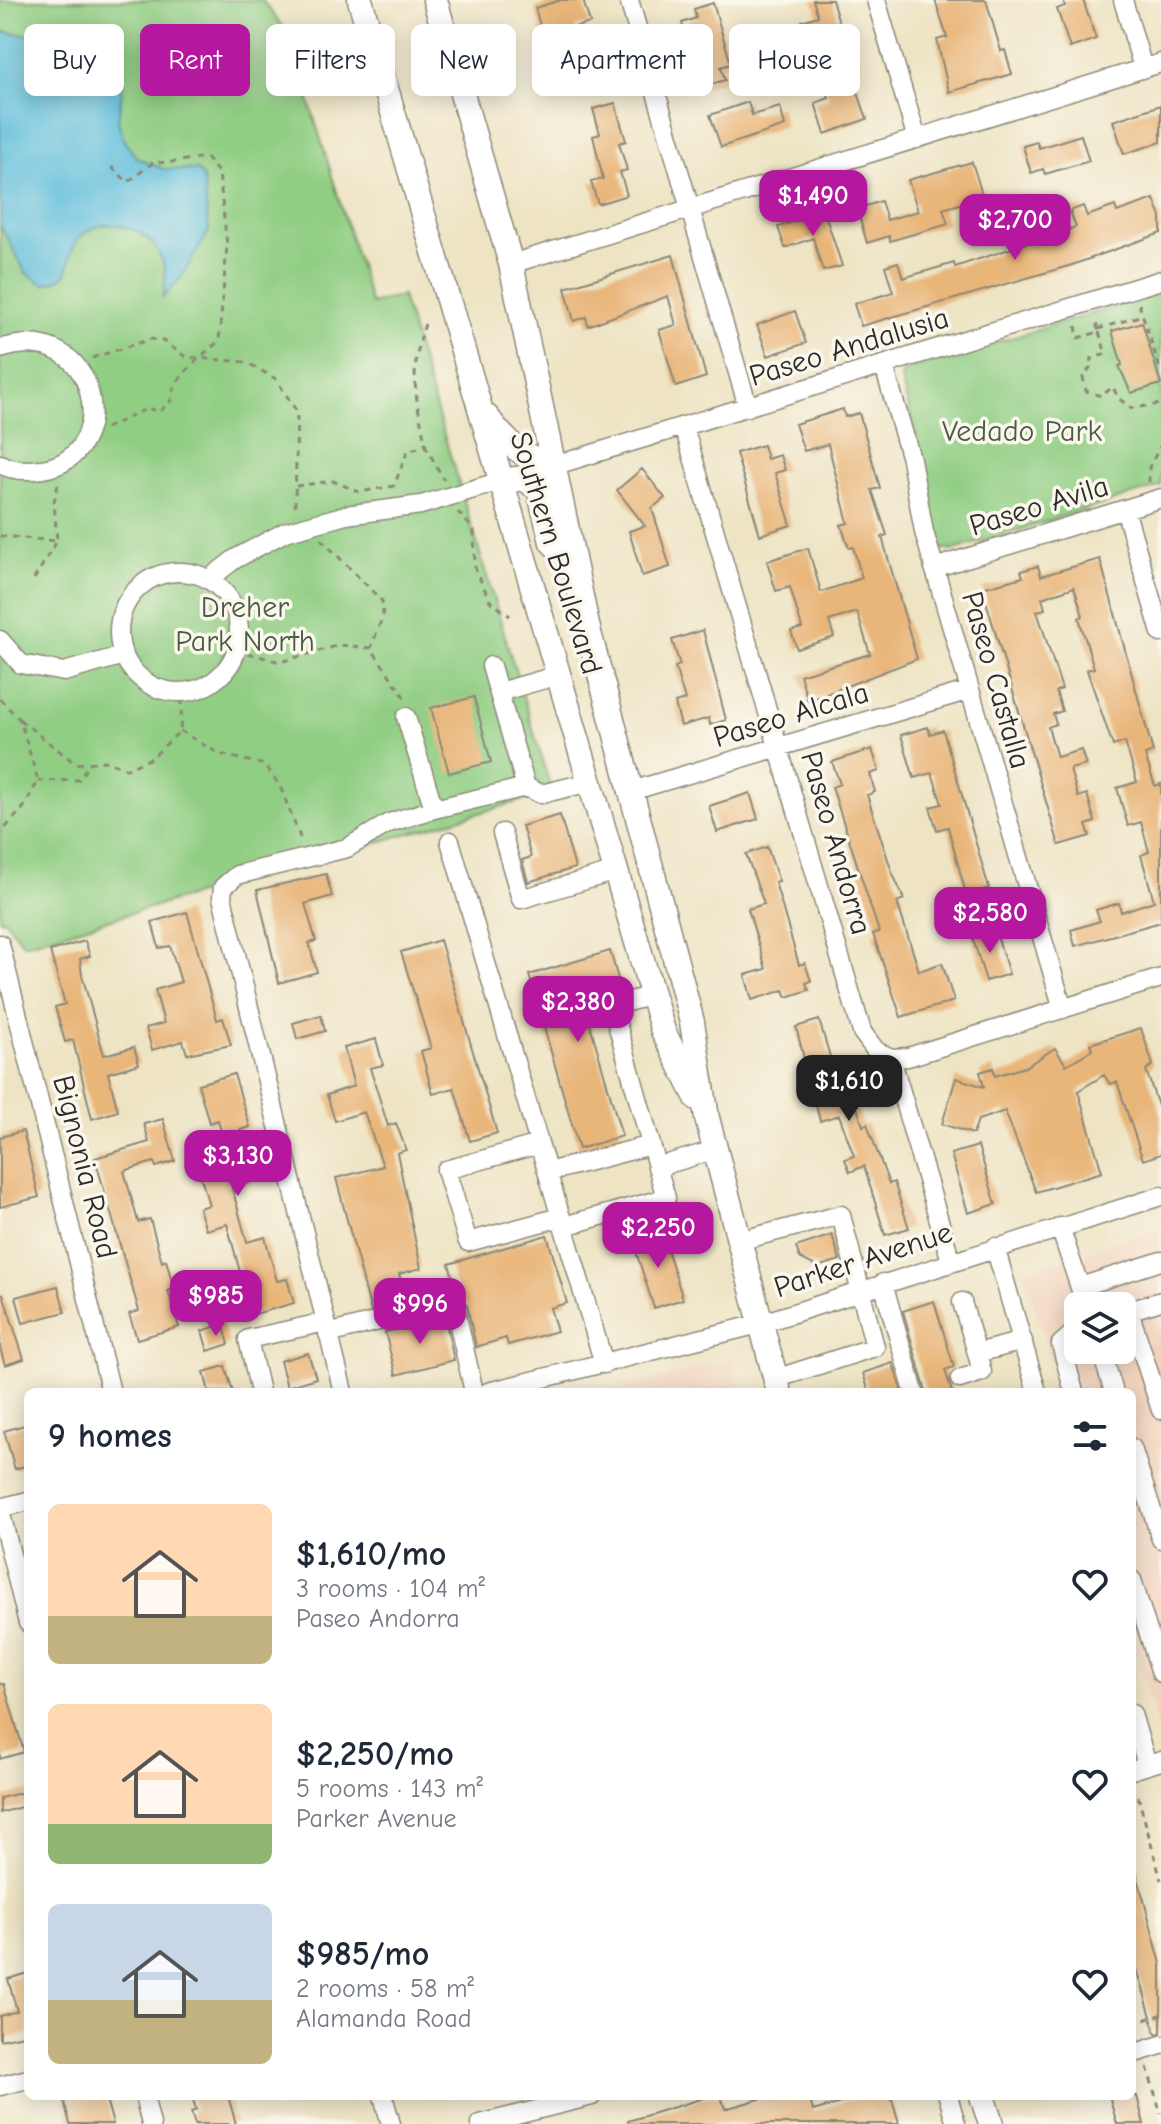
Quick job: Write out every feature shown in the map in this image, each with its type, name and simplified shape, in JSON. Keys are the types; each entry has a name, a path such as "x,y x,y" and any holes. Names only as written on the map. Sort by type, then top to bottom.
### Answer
{"main road":[{"name":"Southern Boulevard","path":"360,0 663,1031 707,1118"},
{"name":"Southern Boulevard","path":"435,0 511,264 573,564 628,792 692,1022 707,1118 777,1386"},
{"path":"475,399 502,438 526,458 553,466"},
{"path":"501,481 524,478 539,489 552,542 573,564"},
{"path":"569,706 628,792"},
{"path":"983,2100 991,2124"}],"street":[{"path":"629,0 748,407"},
{"path":"876,0 917,139"},
{"path":"511,264 1152,66 1123,0"},
{"name":"Paseo Andalusia","path":"553,466 1161,280"},
{"path":"0,349 19,343 40,343 60,351 76,363 88,381 93,402 90,424 81,443 67,459 47,469 26,471 0,464"},
{"name":"Paseo Castalla","path":"884,366 911,459 934,568 1063,1009"},
{"name":"Paseo Andorra","path":"684,427 862,1032 876,1051 891,1058"},
{"path":"209,579 235,559 285,532 346,515 421,505 501,481"},
{"name":"Paseo Avila","path":"934,568 1125,509 1155,492"},
{"path":"1125,509 1161,633"},
{"path":"173,572 209,579 224,592 235,610 239,630 237,650 216,679 201,688 183,692 165,690 148,683 124,655 119,637 127,601 139,587 155,577 173,572"},
{"path":"0,640 21,664 64,672 124,655"},
{"path":"491,666 526,787"},
{"path":"499,692 559,675"},
{"name":"Paseo Alcala","path":"628,792 970,690"},
{"path":"406,717 434,809"},
{"path":"342,1388 222,897 223,887 237,875 347,848 389,823 434,809 526,787 541,794 590,782"},
{"path":"502,833 521,899 616,871"},
{"path":"450,841 604,1364"},
{"name":"Bignonia Road","path":"3,950 110,1388"},
{"path":"951,1261 891,1058 908,1057 1161,978"},
{"path":"539,1144 446,1170 468,1242 666,1198 612,1006 653,995"},
{"path":"548,1172 651,1145"},
{"path":"657,1167 715,1150"},
{"name":"Parker Avenue","path":"505,1388 759,1324 1161,1196"},
{"path":"738,1241 841,1215 863,1290 875,1347 777,1386"},
{"path":"1060,1227 1082,1292"},
{"path":"995,1247 1036,1388"},
{"path":"1080,1287 1161,1261"},
{"path":"883,1283 913,1388"},
{"path":"1136,1309 1161,1301"},
{"path":"960,1379 982,1372 962,1302"},
{"path":"259,1388 248,1339 327,1328 444,1304 455,1308 473,1388"},
{"path":"1136,1340 1161,1410"},
{"path":"977,1353 1023,1341"},
{"path":"1066,1364 1073,1388"},
{"path":"1105,1364 1113,1388"},
{"path":"1136,1461 1161,1539"},
{"path":"22,1574 0,1509 24,1502"},
{"path":"1136,1593 1161,1673"},
{"path":"1136,1728 1147,1766"},
{"path":"1138,2051 1161,2045"},
{"path":"0,2086 24,2080"},
{"path":"145,2100 151,2124"},
{"path":"384,2100 391,2124"},
{"path":"480,2124 576,2100"},
{"path":"949,2100 956,2124"}],"path":[{"path":"104,429 148,408 159,412 171,401 171,392 219,341 227,245 219,173 206,158 187,157 162,163 155,161 128,182 108,164"},
{"path":"1138,299 1161,372"},
{"path":"1093,312 1106,354 1091,359 1093,364 1083,377 1086,391 1101,396 1113,387 1118,398 1131,408 1161,404"},
{"path":"1095,320 1074,326 1078,338 1143,315"},
{"path":"425,324 413,359 414,383 426,447"},
{"path":"76,363 151,339 163,341 186,357 246,362 276,379 297,412 295,505 307,526 382,601 383,615 371,648"},
{"path":"1155,492 1149,467 1161,445"},
{"path":"34,579 57,541 54,502 60,477"},
{"path":"0,536 57,541"},
{"path":"237,650 280,662 340,645 371,648 413,708 406,717"},
{"path":"0,699 20,720 76,764 105,761 127,769 153,757 180,731 183,692"},
{"path":"0,834 24,807 38,781 20,720"},
{"path":"180,731 220,754 265,765 280,786 308,857"},
{"path":"38,781 79,780 88,765"},
{"path":"1138,1796 1161,1880"},
{"path":"1136,2021 1161,2015"},
{"path":"1138,2051 1161,2114"}],"shaded area":[{"path":"1161,1229 1161,1736 1136,1654 1136,1388 1059,1388 1024,1271"},
{"path":"733,1360 741,1388 621,1388"}],"green space":[{"name":"Dreher Park North","path":"0,0 262,0 281,24 266,24 266,96 308,96 371,304 402,296 552,792 24,944 4,919 0,920"},
{"name":"Vedado Park","path":"1161,293 1161,486 951,551 940,548 929,516 924,467 901,378 904,370"}],"water":[{"path":"0,31 24,34 24,96 121,96 118,121 124,141 137,158 163,169 197,170 203,177 209,231 181,278 162,298 165,285 163,262 150,241 131,229 107,225 85,232 73,249 66,274 54,282 43,284 26,273 0,225"}],"building":[{"path":"561,0 583,0 590,23 540,24 535,8"},
{"path":"813,0 832,0 840,24 803,24 802,21 818,16"},
{"path":"935,0 986,0 1001,51 1005,50 1012,74 949,92 937,40 947,37"},
{"path":"1063,0 1083,0 1096,39 1070,48 1057,9 1065,6"},
{"path":"713,3 729,57 729,65 721,67 725,80 713,84 713,24 682,24 696,18 694,9"},
{"path":"859,96 867,119 825,134 815,103 829,98"},
{"path":"748,102 752,115 780,107 785,126 721,147 710,115"},
{"path":"615,103 626,141 619,143 627,170 620,172 627,195 598,204 591,182 603,179 593,136 600,134 593,109"},
{"path":"1161,105 1161,142 1124,154 1113,121"},
{"path":"1081,135 1089,161 1045,174 1043,169 1031,173 1023,146 1037,142 1039,148"},
{"path":"972,162 983,197 943,209 948,224 890,241 889,236 867,243 857,209 881,201 887,220 918,211 908,180"},
{"path":"1154,199 1161,217 1161,233 1072,265 861,326 854,304 893,292 885,266 898,262 903,278 954,263 955,267 1076,227 1070,211 1083,206 1087,216 1115,206 1117,212"},
{"path":"824,211 842,266 823,271 813,238 785,248 778,227"},
{"path":"673,255 706,377 676,387 659,330 676,325 668,296 588,326 586,317 574,321 565,288"},
{"path":"795,311 806,343 768,356 757,325"},
{"path":"1142,322 1161,384 1131,393 1119,366 1122,365 1112,331"},
{"path":"843,409 845,417 859,413 880,488 872,490 887,535 882,537 917,659 808,701 800,675 870,654 857,612 829,621 834,637 797,649 791,631 802,628 790,587 776,591 767,561 808,548 821,592 862,578 853,547 849,548 841,525 848,523 828,444 804,451 795,424"},
{"path":"763,445 767,459 780,455 785,470 775,473 791,525 760,535 736,453"},
{"path":"642,469 665,498 652,508 670,567 642,576 629,531 645,526 617,490"},
{"path":"1100,559 1153,752 1145,755 1155,786 1161,784 1161,922 1075,946 1071,930 1100,921 1096,910 1119,903 1121,912 1154,901 1141,855 1149,852 1141,822 1128,826 1117,788 1137,782 1125,742 1113,746 1087,670 1094,668 1079,618 1083,616 1074,587 1042,598 1045,609 1037,611 1062,689 1056,691 1062,711 1053,714 1056,724 1048,727 1057,757 1081,750 1086,765 1070,769 1078,797 1087,794 1095,822 1086,825 1090,836 1059,845 982,588 1023,577 1021,571 1038,566 1041,576"},
{"path":"703,630 726,720 710,725 709,718 681,726 675,703 685,700 675,667 680,665 672,640"},
{"path":"474,697 491,762 449,773 431,708"},
{"path":"928,727 930,734 943,730 989,888 966,894 948,827 937,830 930,807 942,804 932,773 914,778 901,735"},
{"path":"872,749 879,771 870,774 875,792 867,795 904,899 897,902 919,971 942,963 954,1001 901,1017 873,934 879,932 832,787 840,784 832,762"},
{"path":"750,793 758,819 717,832 709,806"},
{"path":"560,815 575,868 528,882 522,860 531,857 522,826"},
{"path":"767,847 779,881 775,882 799,965 805,963 811,981 806,983 809,990 787,997 784,990 752,1000 745,975 766,969 748,909 764,904 746,854"},
{"path":"326,874 332,896 305,904 316,941 309,943 317,972 279,983 257,890"},
{"path":"187,912 217,1020 223,1018 231,1045 187,1054 183,1041 152,1050 146,1028 164,1023 155,990 181,982 170,946 159,948 152,922"},
{"path":"995,929 1009,974 986,981 972,936"},
{"path":"440,940 497,1133 470,1141 454,1088 433,1094 421,1051 431,1048 401,952"},
{"path":"85,941 90,956 80,959 82,975 104,1055 134,1047 139,1064 108,1073 118,1111 92,1119 73,1040 65,1042 55,1007 65,1004 50,951"},
{"path":"610,951 619,982 581,993 622,1136 579,1149 529,975"},
{"path":"321,1015 325,1031 297,1039 293,1023"},
{"path":"819,1020 834,1070 844,1067 863,1126 867,1124 889,1184 894,1182 909,1228 885,1235 864,1166 850,1172 845,1159 854,1156 839,1115 820,1121 796,1027"},
{"path":"1141,1028 1153,1065 1146,1070 1161,1115 1161,1154 1143,1160 1117,1082 1110,1084 1104,1075 1078,1091 1102,1172 1036,1192 1005,1111 978,1120 973,1134 942,1124 956,1078 984,1087 980,1072 993,1068 995,1076 1025,1067 1055,1048 1066,1065 1092,1050 1090,1044"},
{"path":"376,1039 383,1065 370,1068 388,1126 396,1123 406,1150 397,1153 421,1268 399,1274 407,1301 371,1311 336,1178 383,1166 364,1112 335,1121 327,1095 354,1086 344,1048"},
{"path":"234,1074 250,1127 240,1130 254,1181 232,1188 247,1242 265,1237 277,1281 287,1279 294,1303 248,1316 241,1292 245,1290 227,1224 206,1230 199,1208 209,1205 198,1168 229,1159 218,1120 209,1123 198,1084"},
{"path":"163,1119 175,1161 156,1167 154,1162 124,1171 138,1222 150,1219 162,1262 166,1260 174,1289 168,1291 179,1327 137,1339 129,1314 139,1311 95,1158 149,1142 144,1124"},
{"path":"23,1131 39,1197 0,1207 0,1137"},
{"path":"978,1146 996,1204 968,1213 951,1154"},
{"path":"662,1233 683,1299 654,1308 633,1242"},
{"path":"547,1235 567,1303 550,1308 557,1331 508,1345 506,1338 476,1347 467,1305 458,1296 449,1264"},
{"path":"832,1235 840,1260 817,1267 800,1258 796,1247"},
{"path":"58,1286 65,1312 23,1323 16,1297"},
{"path":"3,1294 24,1359 5,1365 0,1348 0,1295"},
{"path":"934,1301 954,1367 945,1370 951,1388 925,1388 903,1311"},
{"path":"445,1318 454,1360 396,1375 385,1332"},
{"path":"223,1324 229,1344 208,1351 202,1331"},
{"path":"308,1353 316,1378 287,1387 280,1361"},
{"path":"893,1363 901,1388 868,1388 863,1373"},
{"path":"225,1366 232,1388 208,1388 204,1372"},
{"path":"24,1425 24,1466 15,1469 4,1431"},
{"path":"0,1684 4,1684 24,1752 0,1759"},
{"path":"24,1792 24,1806 0,1813 0,1798"},
{"path":"1136,1871 1161,1964 1161,2033 1156,2034 1136,1965"},
{"path":"24,1974 24,2035 0,2040 0,2016 17,2011 8,1979"},
{"path":"1137,2096 1144,2124 1117,2124 1110,2100 1136,2100"},
{"path":"106,2100 113,2124 70,2124 64,2101"},
{"path":"193,2100 229,2100 236,2124 195,2124 191,2112 196,2110"},
{"path":"698,2100 722,2100 725,2109 756,2100 810,2100 813,2111 851,2100 892,2100 899,2124 629,2124 628,2121"}]}
